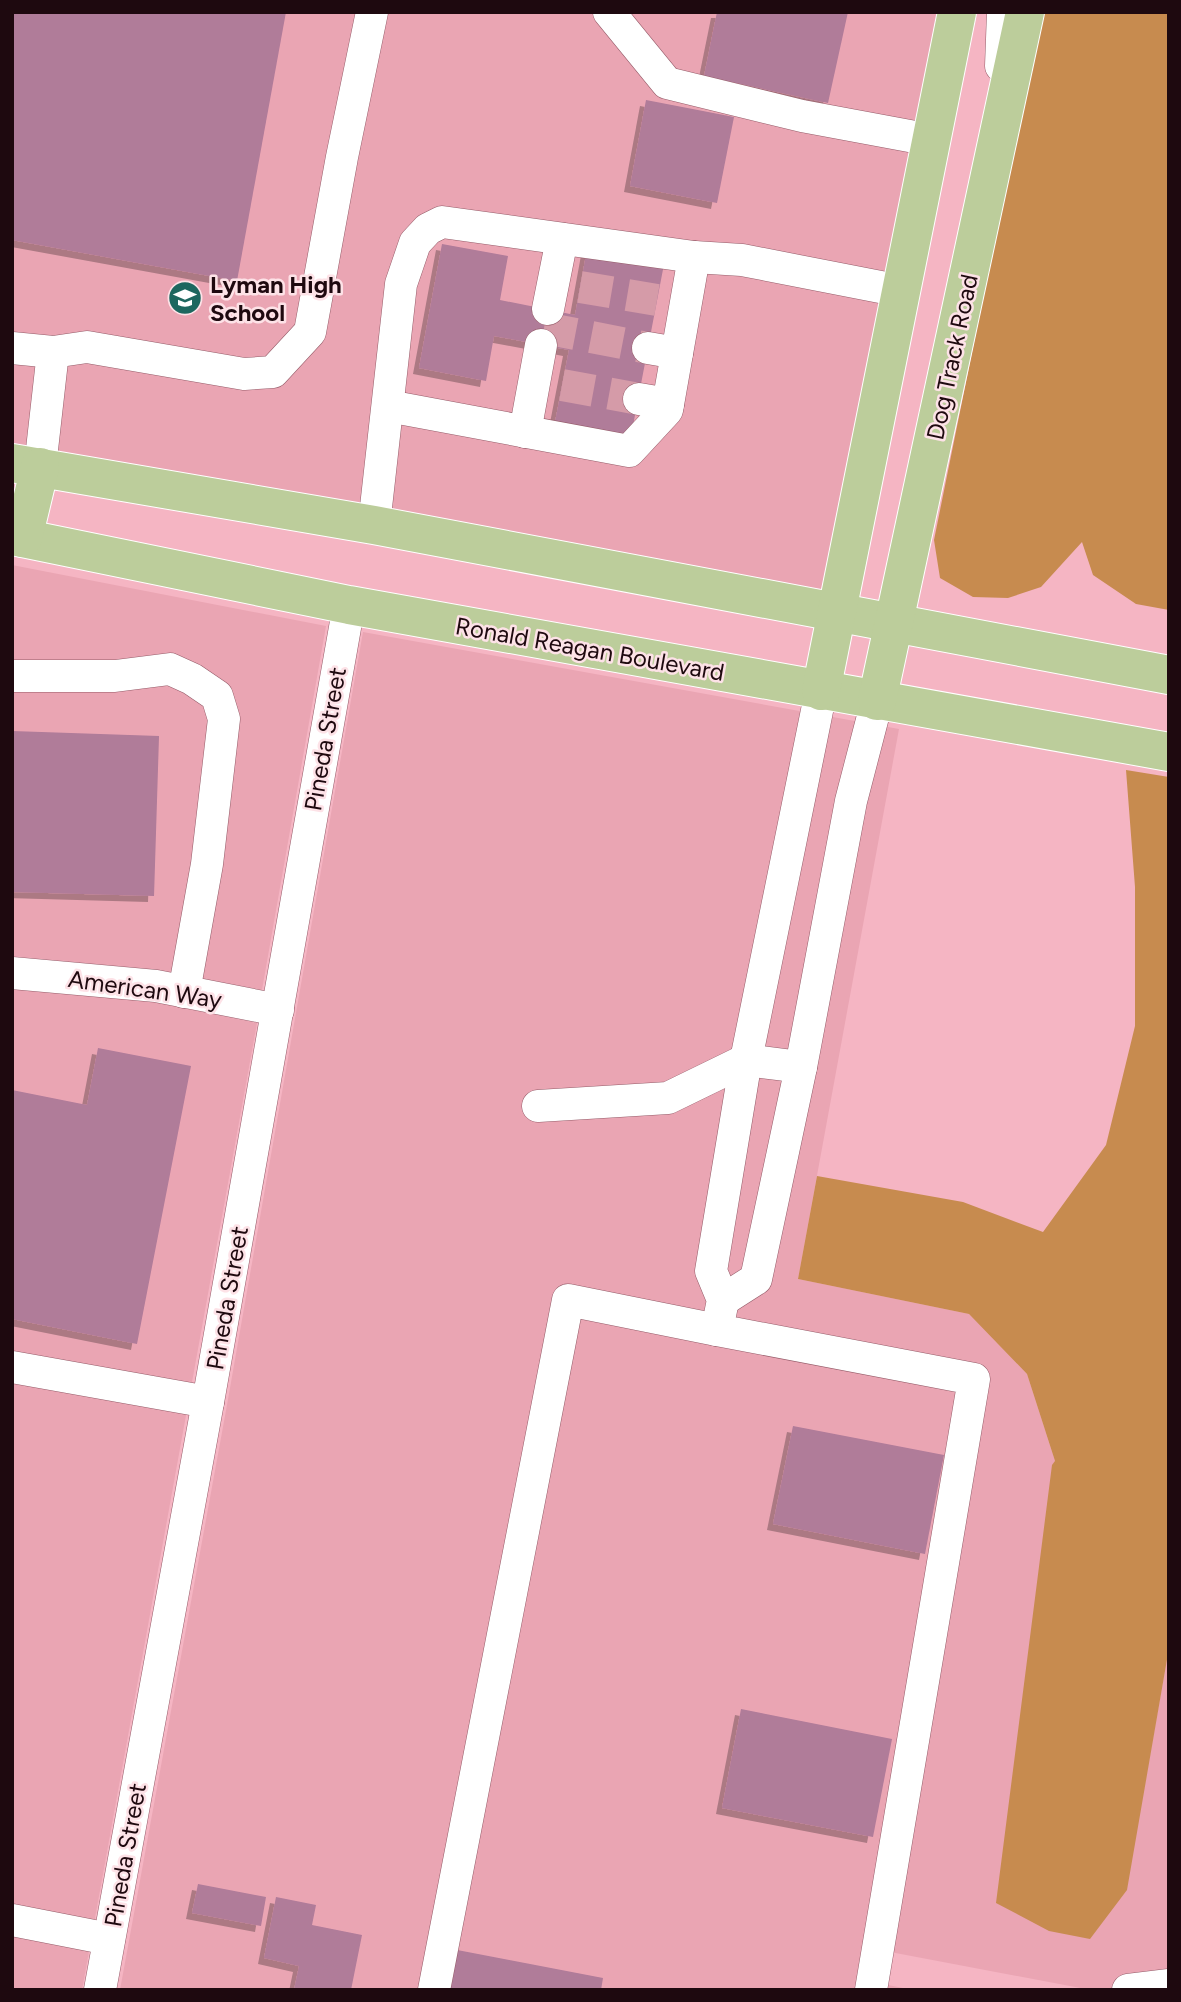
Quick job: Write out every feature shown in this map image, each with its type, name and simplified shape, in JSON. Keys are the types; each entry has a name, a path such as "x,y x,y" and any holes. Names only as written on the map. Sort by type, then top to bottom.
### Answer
{"main road":[{"path":"821,691 957,12"},
{"name":"Dog Track Road","path":"877,701 1025,12"},
{"path":"18,537 26,465 374,525 1169,675"},
{"name":"Ronald Reagan Boulevard","path":"18,537 349,605 1169,752"}],"street":[{"path":"12,348 53,352 86,347 244,374 273,372 310,332 372,12"},
{"path":"609,12 667,83 802,116 932,140"},
{"path":"999,141 1003,12"},
{"path":"374,525 401,284 415,243 428,229 442,222 694,257 742,260 901,291"},
{"path":"561,293 562,239"},
{"path":"388,406 629,451 667,410 653,402 671,302 694,257"},
{"path":"525,432 548,382 541,345"},
{"path":"26,465 53,352"},
{"name":"Pineda Street","path":"100,1990 208,1402 349,605"},
{"path":"12,676 115,676 170,669 192,679 217,696 224,719 208,864 184,992"},
{"path":"717,1331 723,1300 711,1271 746,1060 821,691"},
{"path":"723,1300 756,1279 801,1067 851,801 877,701"},
{"name":"American Way","path":"12,972 156,986 278,1010"},
{"path":"538,1106 668,1098 746,1060 801,1067"},
{"path":"723,1200 770,1210"},
{"path":"434,1990 568,1300 974,1379 871,1990"},
{"path":"12,1367 208,1402"},
{"path":"12,1920 109,1939"},
{"path":"1128,1990 1169,1985"}],"shaded area":[{"path":"12,12 957,12 836,612 12,463"},
{"path":"1041,12 1169,12 1169,610 1136,604 1093,575 1082,542 1041,587 1008,598 973,597 940,578 934,540"},
{"path":"12,565 326,626 262,990 157,970 12,956"},
{"path":"363,632 899,729 798,1279 969,1314 1027,1374 1055,1461 1126,1890 1169,1648 1169,1990 1091,1990 885,1951 878,1983 913,1990 120,1990 227,1405"},
{"path":"1126,770 1169,777 1169,1648 1127,1890 1090,1939 1049,1931 996,1903 1052,1465 1055,1461 1027,1374 969,1314 798,1279 817,1176 963,1202 1043,1232 1106,1145 1135,1026 1135,887"},
{"path":"12,989 154,1002 257,1023 82,1990 12,1990"}],"building":[{"path":"12,12 286,12 237,281 12,240"},
{"path":"717,12 848,12 828,103 704,76"},
{"path":"646,100 734,117 717,203 630,186"},
{"path":"442,244 508,256 500,300 575,315 588,244 665,259 631,436 555,422 569,350 494,336 486,381 419,368"},
{"path":"12,731 159,736 154,896 12,892"},
{"path":"98,1048 191,1066 137,1344 12,1319 12,1090 87,1105"},
{"path":"793,1426 944,1455 925,1554 773,1524"},
{"path":"741,1709 892,1739 873,1837 722,1808"},
{"path":"198,1884 266,1897 261,1926 192,1913"},
{"path":"276,1897 316,1905 312,1925 362,1935 351,1990 294,1990 299,1966 264,1958"},
{"path":"452,1949 603,1978 601,1990 444,1990"}],"tunnel":[{"path":"580,287 657,300"},
{"path":"544,328 648,348"},
{"path":"562,385 639,399"}],"place":[{"name":"Lyman High School","path":"185,298"}]}
